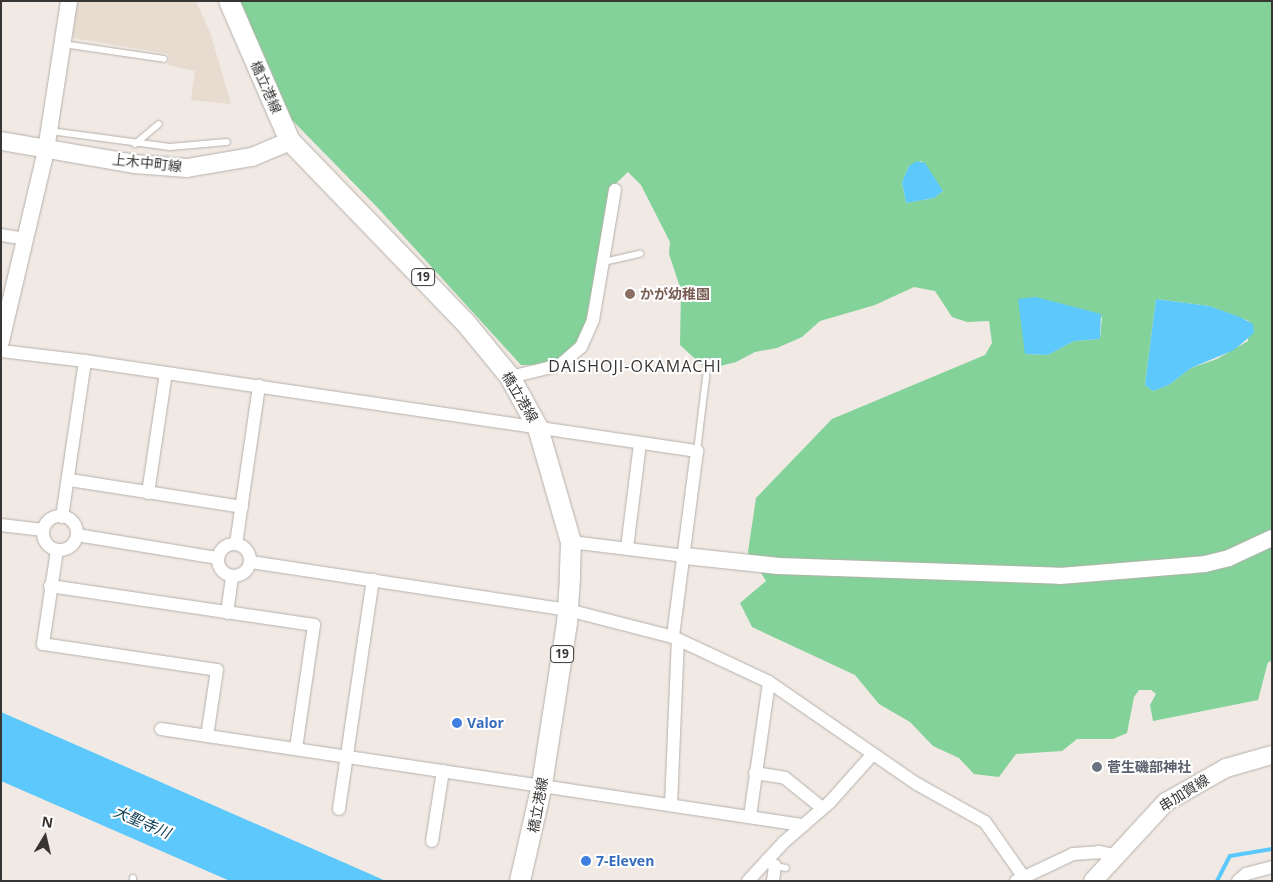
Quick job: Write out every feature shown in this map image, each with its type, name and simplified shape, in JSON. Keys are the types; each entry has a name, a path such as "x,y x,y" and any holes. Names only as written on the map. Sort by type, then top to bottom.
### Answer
{"main road":[{"name":"橋立港線","path":"229,1 290,141 450,305 510,377 538,428 571,542 568,610 542,785 520,881"},
{"name":"上木中町線","path":"1,141 46,150 164,168 187,168 252,157 290,141"},
{"name":"串加賀線","path":"1093,881 1154,812 1173,797 1226,768 1272,755"}],"street":[{"path":"1,341 46,150 69,1"},
{"path":"510,377 560,364 574,356 593,320 615,190"},
{"path":"1,235 25,239"},
{"path":"1,351 86,361 697,451 676,638 671,805"},
{"path":"62,517 70,480 86,361"},
{"path":"148,493 166,373"},
{"path":"236,544 260,386"},
{"path":"627,548 640,444"},
{"path":"70,480 242,508"},
{"path":"62,517 74,524 76,535 72,545 57,550 44,541 43,530 49,520 62,517"},
{"path":"1,524 43,530"},
{"path":"76,535 218,558"},
{"path":"571,542 778,566 1060,576 1205,564 1229,558 1272,538"},
{"path":"218,558 224,548 236,544 248,551 251,562"},
{"path":"57,550 50,586 43,644 217,670 208,736"},
{"path":"218,558 223,571 232,576 242,574 251,562"},
{"path":"251,562 568,610 676,638 769,682 872,754 986,822 1020,879 1073,854 1099,852 1115,855"},
{"path":"227,613 232,576"},
{"path":"339,809 373,580"},
{"path":"50,586 314,626 296,748"},
{"path":"750,816 769,682"},
{"path":"161,729 802,825"},
{"path":"773,881 776,864 802,825 822,808 872,754"},
{"path":"432,841 444,770"},
{"path":"755,773 786,778 822,808"},
{"path":"748,881 776,864"},
{"path":"1238,881 1246,874 1272,867"}],"lane":[{"path":"62,44 164,59"},
{"path":"135,144 159,124"},
{"path":"48,130 170,148 227,142"},
{"path":"604,262 640,254"},
{"path":"697,451 708,362"}],"shaded area":[{"path":"76,1 196,1 210,32 231,104 191,100 195,71 168,65 169,54 73,38"}],"green space":[{"path":"239,1 1272,1 1272,661 1268,662 1258,700 1153,721 1150,705 1156,694 1151,690 1139,690 1134,697 1127,733 1113,739 1077,739 1062,751 1016,754 999,777 974,774 959,758 933,746 910,722 879,704 855,675 752,627 740,603 766,581 748,552 756,498 832,419 985,355 992,343 989,321 967,322 952,317 935,291 914,287 875,305 820,321 802,337 777,348 755,352 736,362 716,367 702,365 680,345 681,290 669,254 670,242 641,185 628,172 611,188 584,332 569,356 537,365 521,365 377,207 291,119","holes":["921,161 943,191 934,198 906,203 902,182 909,166","1156,299 1209,306 1249,321 1248,341 1217,359 1191,368 1169,385 1153,391 1145,385","1102,317 1100,339 1074,341 1048,355 1025,354"]}],"water":[{"path":"917,161 925,163 943,191 934,198 906,203 902,182 909,166"},
{"path":"1036,297 1101,314 1100,339 1074,341 1048,355 1025,354 1018,299"},
{"path":"1156,299 1209,306 1240,317 1253,324 1254,333 1234,350 1191,368 1169,385 1153,391 1145,385"},
{"name":"大聖寺川","path":"1,712 386,881 230,881 1,781"}],"waterway":[{"path":"1217,881 1230,856 1272,849"}],"place":[{"name":"かが幼稚園","path":"630,294"},
{"name":"Valor","path":"457,723"},
{"name":"菅生磯部神社","path":"1097,767"},
{"name":"7-Eleven","path":"586,861"}],"district":[{"name":"DAISHOJI-OKAMACHI","path":"635,366"}]}
